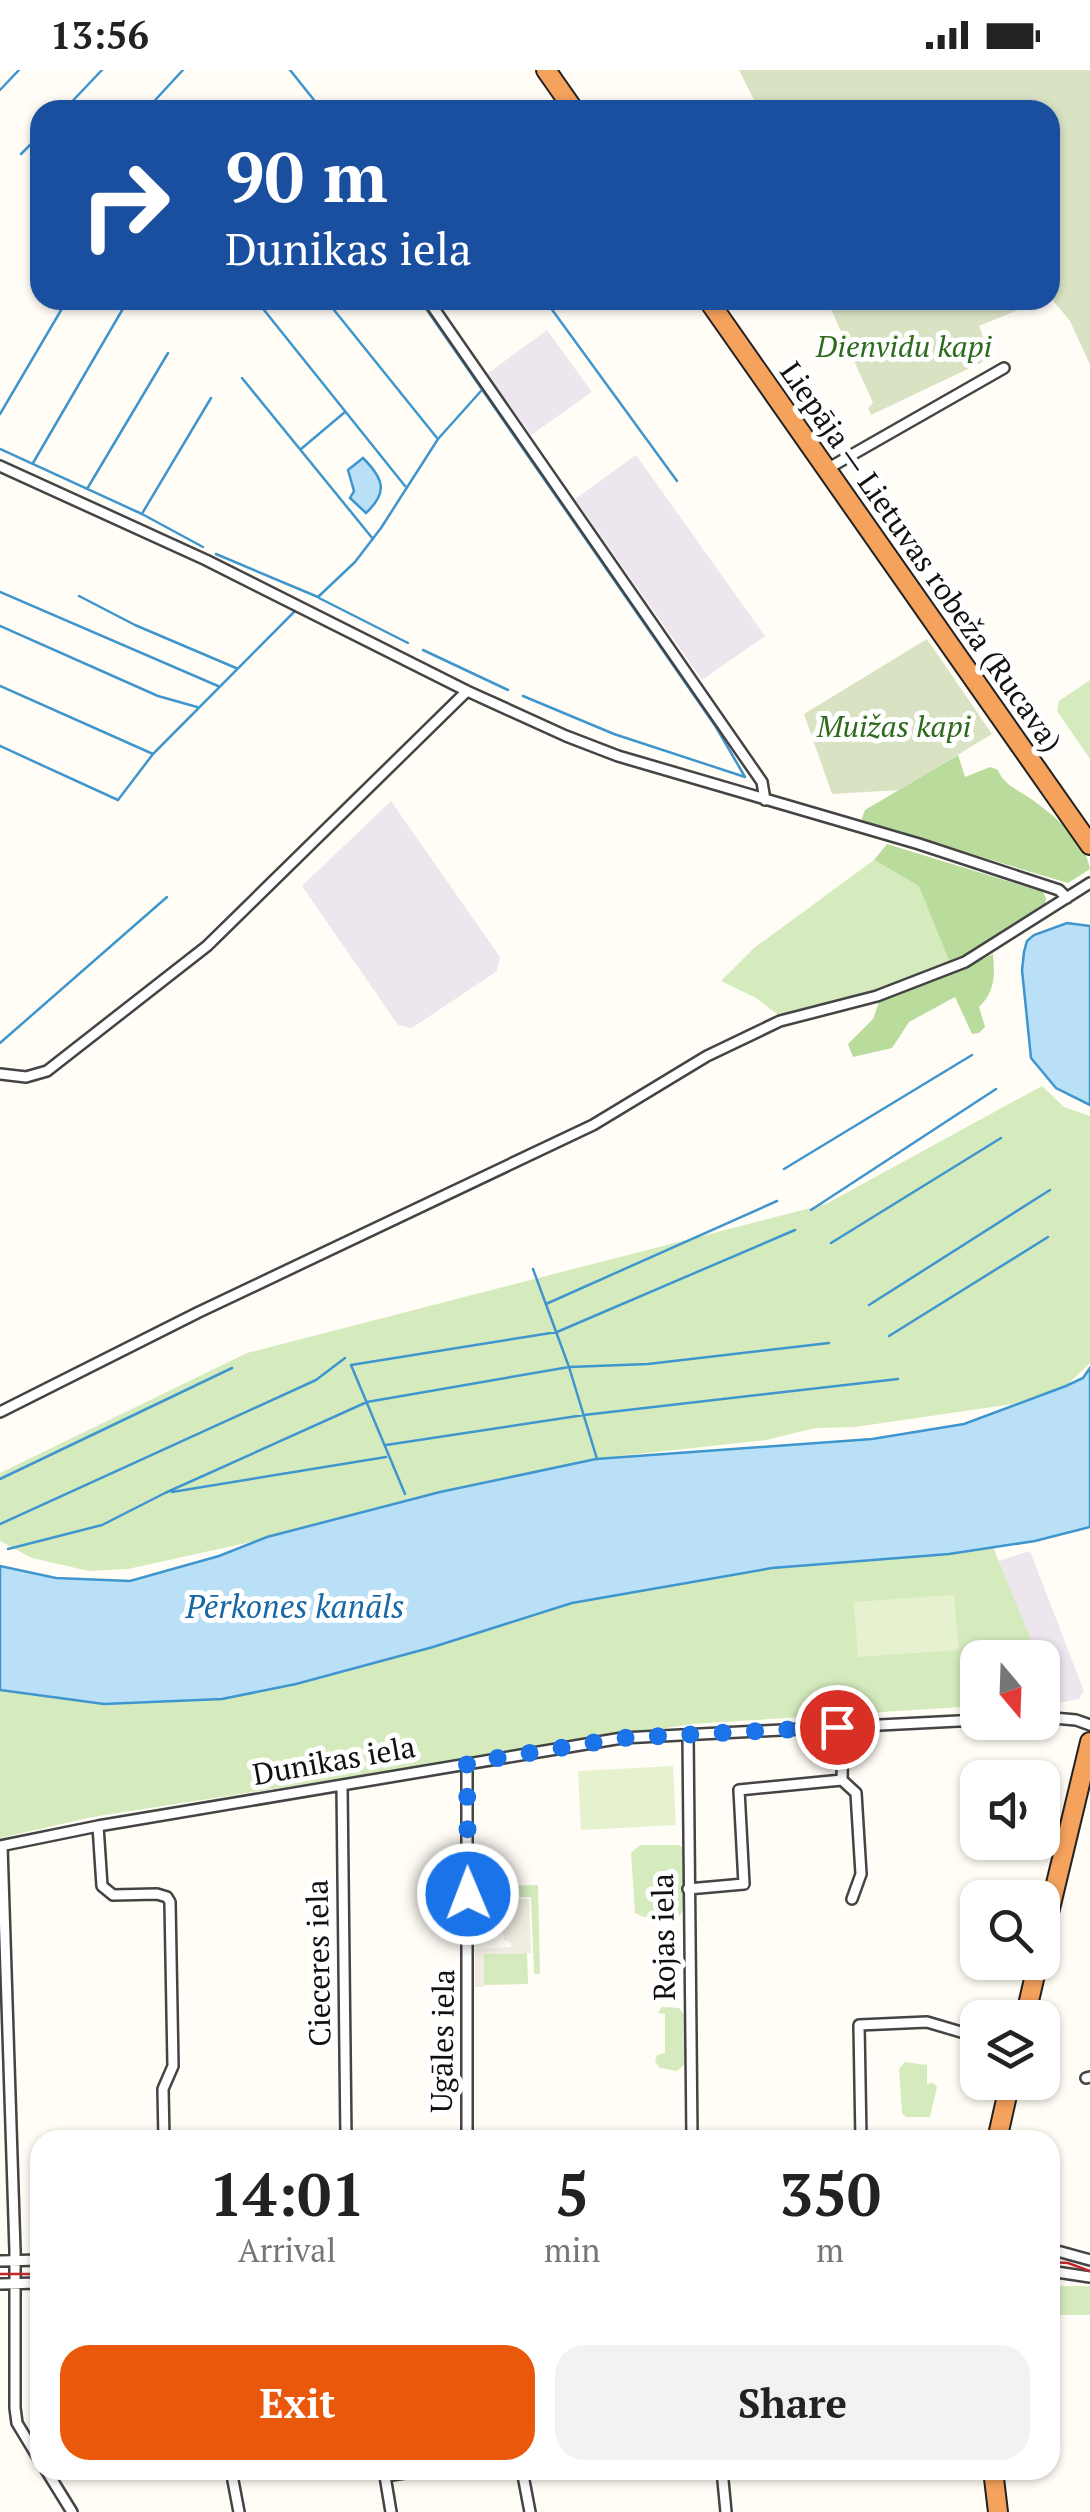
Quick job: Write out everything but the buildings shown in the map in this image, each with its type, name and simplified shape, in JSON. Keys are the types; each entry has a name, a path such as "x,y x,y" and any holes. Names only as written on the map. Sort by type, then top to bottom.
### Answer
{"highway":[{"path":"546,70 567,100"},
{"name":"Liepāja — Lietuvas robeža (Rucava)","path":"715,310 1090,845"},
{"path":"1060,1880 1082,1803 1090,1742"},
{"path":"999,2130 1006,2100"},
{"path":"994,2480 998,2512"}],"street":[{"path":"435,310 762,782 765,800"},
{"path":"827,469 1004,368"},
{"path":"0,466 239,576 467,692 618,756 1058,890 1066,898"},
{"path":"0,1074 26,1077 47,1072 207,946 467,692"},
{"path":"0,1412 199,1312 593,1126 708,1056 780,1021 859,1001 947,971 1090,882"},
{"path":"1060,1718 1090,1725"},
{"name":"Dunikas iela","path":"1,1846 98,1826 622,1738 960,1721"},
{"path":"842,1780 844,1727"},
{"name":"Rojas iela","path":"688,1734 692,2130"},
{"name":"Ugāles iela","path":"466,2130 467,1763"},
{"path":"688,1889 744,1884 740,1790 842,1780 856,1793 860,1874 852,1899"},
{"name":"Cieceres iela","path":"342,1786 346,2130"},
{"path":"98,1826 102,1886 113,1895 158,1894 170,1902 171,2076 163,2089 164,2130"},
{"path":"1,1846 15,2261 15,2408 18,2423 30,2444"},
{"path":"862,2130 859,2025 927,2022 960,2032"},
{"path":"1060,2251 1090,2260"},
{"path":"0,2261 30,2260"},
{"path":"1060,2271 1090,2277"},
{"path":"0,2284 30,2284"},
{"path":"52,2480 72,2512"},
{"path":"233,2480 238,2512"},
{"path":"385,2480 391,2512"},
{"path":"524,2480 530,2512"},
{"path":"723,2480 726,2512"}],"shaded area":[{"path":"547,330 592,392 531,435 487,374"},
{"path":"636,455 765,636 702,680 575,499"},
{"path":"391,801 500,957 497,971 412,1028 398,1025 302,886"},
{"path":"1030,1551 1084,1691 1079,1699 1060,1702 1060,1640 1031,1640 998,1561"},
{"path":"529,1899 531,1953 484,1954 484,1987 475,1987 475,1949 511,1947 511,1943 504,1940 504,1933 496,1935 495,1928 474,1927 474,1900"}],"green space":[{"name":"Dienvidu kapi","path":"739,70 1090,70 1090,365 1070,321 1060,309 1060,100 754,100"},
{"name":"Dienvidu kapi","path":"831,310 1018,310 979,326 991,358 871,415 868,408 873,403"},
{"name":"Muižas kapi","path":"927,639 992,734 900,790 832,794 804,714"},
{"path":"1090,680 1090,759 1057,711 1059,701"},
{"path":"958,755 965,777 990,767 998,770 1009,784 1051,815 1083,849 1090,869 1068,883 861,821 865,810"},
{"path":"887,844 1043,892 1045,907 950,963 919,886 874,860"},
{"path":"874,860 920,886 950,963 875,991 781,1017 756,998 721,981 754,948"},
{"path":"993,954 993,983 979,1007 985,1027 979,1033 972,1034 955,997 909,1022 892,1048 853,1057 848,1044 873,1019 880,999"},
{"path":"1042,1086 1064,1107 1090,1116 1090,1363 1067,1385 1013,1404 855,1427 815,1428 766,1440 601,1458 440,1491 255,1541 128,1569 89,1571 32,1558 0,1541 0,1473 247,1353 826,1204"},
{"path":"993,1547 1031,1640 960,1640 960,1707 692,1724 92,1817 0,1838 0,1690 104,1704 222,1699 296,1684 433,1647 572,1603 772,1568"},
{"path":"954,1595 959,1650 858,1657 854,1602"},
{"path":"673,1766 676,1825 581,1830 578,1771"},
{"path":"640,1845 683,1848 684,1910 679,1916 644,1917 635,1913 631,1853"},
{"path":"538,1885 540,1974 534,1974 531,1897 484,1898 484,1891"},
{"path":"527,1953 528,1984 484,1985 483,1954"},
{"path":"662,2007 679,2008 685,2016 685,2064 677,2071 660,2068 655,2062 657,2055 665,2053 665,2014 658,2013"},
{"path":"905,2062 927,2065 927,2084 937,2087 930,2117 906,2117 902,2113 899,2069"},
{"path":"1060,2286 1090,2286 1090,2315 1060,2315"}],"water":[{"path":"363,458 381,485 378,498 366,513 350,498 354,491 348,470"},
{"path":"1067,923 1090,926 1090,1105 1056,1088 1031,1058 1022,970 1024,952 1034,935"},
{"name":"Pērkones kanāls","path":"1090,1368 1090,1527 1035,1541 949,1554 772,1568 572,1603 433,1647 296,1684 222,1699 104,1704 0,1690 0,1566 56,1578 130,1581 219,1556 267,1537 440,1492 596,1459 872,1439 964,1424 1066,1386 1083,1378"}],"waterway":[{"path":"0,90 19,70"},
{"path":"74,100 102,70"},
{"path":"155,100 183,70"},
{"path":"290,70 314,100"},
{"path":"21,154 30,145"},
{"path":"0,414 61,310"},
{"path":"33,463 122,310"},
{"path":"264,310 405,486"},
{"path":"334,310 437,438"},
{"path":"427,310 716,727 745,777 614,734 523,696"},
{"path":"552,310 677,481"},
{"path":"87,489 168,353"},
{"path":"242,378 373,539"},
{"path":"216,554 318,597 355,562 438,439 481,391"},
{"path":"143,512 211,398"},
{"path":"301,449 345,412"},
{"path":"0,449 142,514 203,547"},
{"path":"0,592 218,686"},
{"path":"79,596 135,625 236,668"},
{"path":"319,598 408,643"},
{"path":"0,746 118,800 153,754 295,611"},
{"path":"0,626 158,696 197,707"},
{"path":"423,650 508,690"},
{"path":"0,686 153,754"},
{"path":"0,1043 167,897"},
{"path":"784,1169 972,1055"},
{"path":"811,1210 996,1089"},
{"path":"831,1243 1001,1138"},
{"path":"869,1305 1050,1190"},
{"path":"546,1304 777,1201"},
{"path":"405,1494 351,1365 557,1332 795,1230"},
{"path":"889,1336 1048,1237"},
{"path":"533,1269 597,1459"},
{"path":"8,1549 102,1525 367,1402 569,1367 648,1364 829,1343"},
{"path":"0,1524 316,1380 345,1358"},
{"path":"0,1479 232,1368"},
{"path":"386,1445 584,1415 898,1379"},
{"path":"172,1492 386,1457"}],"tram line":[{"path":"1060,2263 1090,2271"},
{"path":"0,2274 30,2274"}],"route":[{"path":"468,1894 467,1763 622,1738 837,1727"}]}
